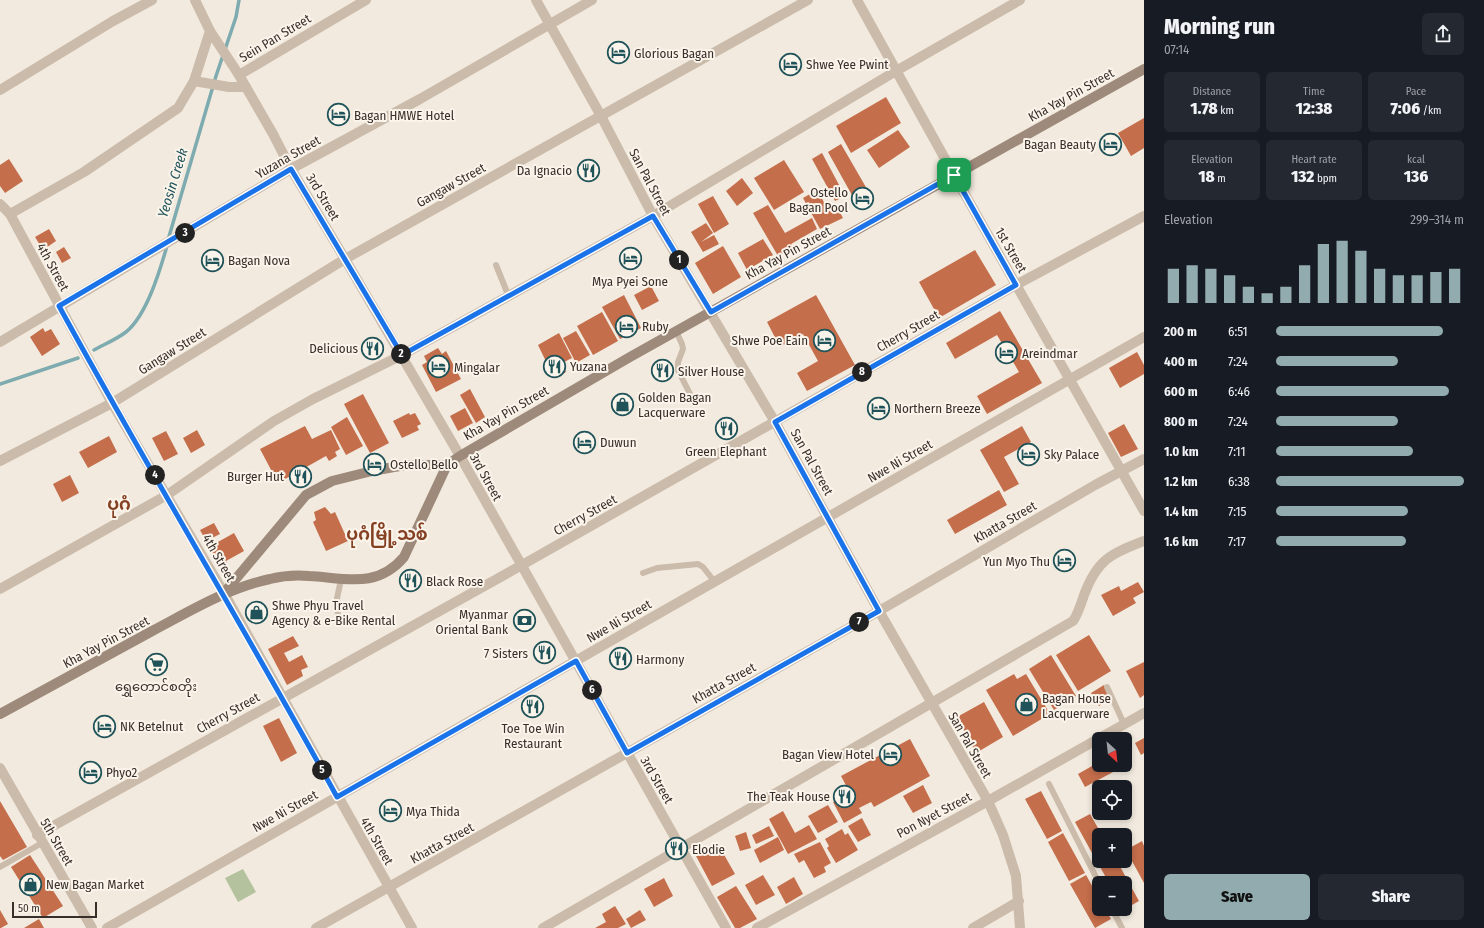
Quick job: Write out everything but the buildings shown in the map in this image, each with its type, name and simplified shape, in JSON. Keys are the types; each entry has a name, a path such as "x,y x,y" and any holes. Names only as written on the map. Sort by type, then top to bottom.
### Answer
{"street":[{"path":"0,90 113,21 152,0"},
{"name":"3rd Street","path":"195,0 210,30 220,43 239,75 291,169 402,355 460,456 726,928"},
{"name":"Sein Pan Street","path":"239,75 366,0"},
{"name":"San Pal Street","path":"536,0 602,116 653,216 775,422 879,611 988,801 1003,835 1014,869 1019,901 1020,928"},
{"name":"Yuzana Street","path":"0,342 291,169 420,99 592,0"},
{"name":"Gangaw Street","path":"0,461 112,403 345,259 808,0"},
{"name":"1st Street","path":"857,0 1144,511"},
{"path":"0,590 167,496 274,421 314,399 402,355 653,216 896,71 1020,0"},
{"path":"10,214 84,172 178,108 194,81 210,30"},
{"name":"Kha Yay Pin Street","path":"0,714 224,593 271,578 308,576 341,580 374,578 396,567 404,557 447,465 460,456 676,331 1144,69"},
{"path":"194,81 207,82 229,87 246,87"},
{"name":"4th Street","path":"0,204 10,214 112,403 224,593 283,697 337,797 412,928"},
{"name":"Cherry Street","path":"39,839 283,697 522,565 1016,285 1144,216"},
{"name":"Nwe Ni Street","path":"107,928 248,846 337,797 1144,337"},
{"name":"Khatta Street","path":"316,928 879,611 1144,459"},
{"name":"Kha Yay Pin Street","path":"224,593 306,495 332,481 372,471 406,465 447,465"},
{"path":"542,928 932,705 1074,621 1089,581 1097,567 1125,548 1144,541"},
{"name":"Pon Nyet Street","path":"758,928 988,801 1144,712"},
{"name":"5th Street","path":"0,768 39,839 92,928"},
{"path":"973,928 1019,901"}],"lane":[{"path":"496,265 509,297"},
{"path":"676,331 683,349 678,362 678,370 691,396"},
{"path":"643,573 657,568 698,564 703,567 714,581"},
{"path":"338,617 337,598 341,580"},
{"path":"1107,687 1124,724"},
{"path":"1049,784 1095,876"},
{"path":"0,867 39,839"},
{"path":"1116,916 1122,928"}],"green space":[{"path":"243,869 256,892 238,902 225,878"}],"waterway":[{"name":"Yeosin Creek","path":"168,240 216,76 236,17 239,0"},
{"name":"Yeosin Creek","path":"94,350 126,332 134,324 152,292 167,246"},
{"name":"Yeosin Creek","path":"0,384 78,358"}],"place":[{"name":"Glorious Bagan","path":"618,53"},
{"name":"Shwe Yee Pwint","path":"791,64"},
{"name":"Bagan HMWE Hotel","path":"339,115"},
{"name":"Bagan Beauty","path":"1111,144"},
{"name":"Da Ignacio","path":"588,170"},
{"name":"Ostello Bagan Pool","path":"863,199"},
{"name":"Mya Pyei Sone","path":"630,259"},
{"name":"Bagan Nova","path":"213,260"},
{"name":"Ruby","path":"627,326"},
{"name":"Shwe Poe Eain","path":"824,340"},
{"name":"Delicious","path":"373,348"},
{"name":"Areindmar","path":"1007,353"},
{"name":"Yuzana","path":"555,366"},
{"name":"Mingalar","path":"439,367"},
{"name":"Silver House","path":"662,371"},
{"name":"Golden Bagan Lacquerware","path":"623,404"},
{"name":"Northern Breeze","path":"878,408"},
{"name":"Green Elephant","path":"726,429"},
{"name":"Duwun","path":"584,442"},
{"name":"Sky Palace","path":"1028,454"},
{"name":"Ostello Bello","path":"375,464"},
{"name":"Burger Hut","path":"300,476"},
{"name":"Yun Myo Thu","path":"1065,561"},
{"name":"Black Rose","path":"411,581"},
{"name":"Shwe Phyu Travel Agency & e-Bike Rental","path":"256,612"},
{"name":"Myanmar Oriental Bank","path":"524,621"},
{"name":"7 Sisters","path":"544,653"},
{"name":"Harmony","path":"620,659"},
{"name":"ရွှေတောင်စတိုး","path":"156,664"},
{"name":"Bagan House Lacquerware","path":"1026,705"},
{"name":"Toe Toe Win Restaurant","path":"533,706"},
{"name":"NK Betelnut","path":"104,726"},
{"name":"Bagan View Hotel","path":"890,754"},
{"name":"Phyo2","path":"91,772"},
{"name":"The Teak House","path":"845,796"},
{"name":"Mya Thida","path":"390,811"},
{"name":"Elodie","path":"677,849"},
{"name":"New Bagan Market","path":"31,884"}],"district":[{"name":"ပုဂံ","path":"119,504"},
{"name":"ပုဂံမြို့သစ်","path":"387,534"}],"route":[{"path":"291,169 402,355 653,216 711,312 954,175 1016,285 775,422 879,611 627,753 576,661 337,797 283,697 224,593 112,403 59,306 182,235 291,169"}]}
